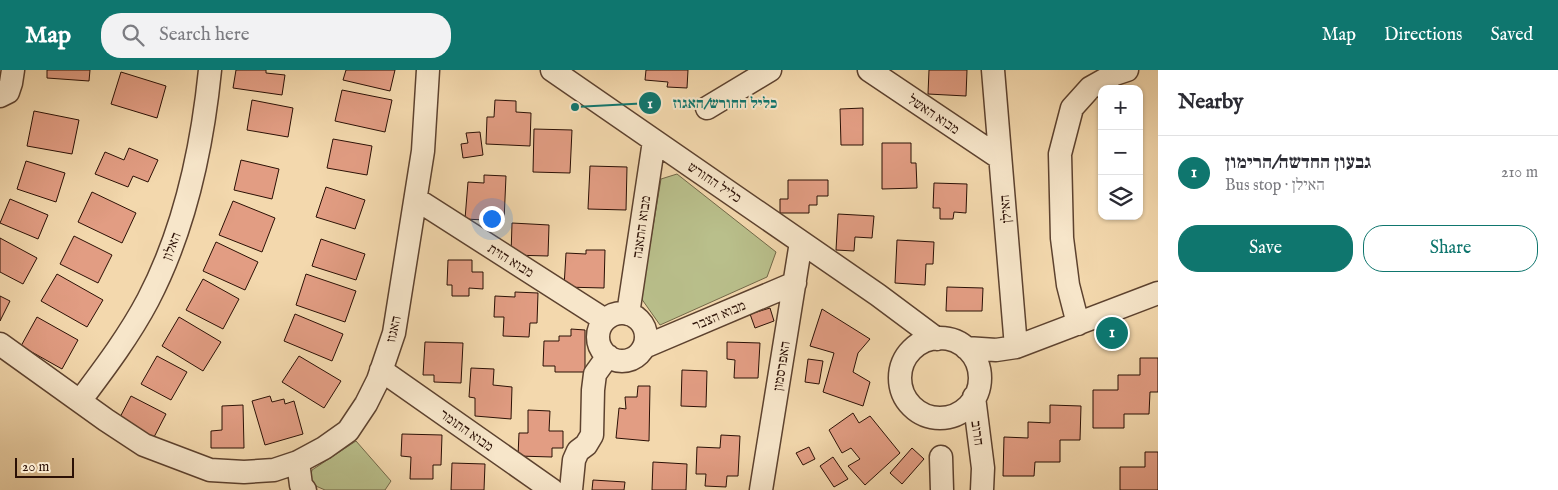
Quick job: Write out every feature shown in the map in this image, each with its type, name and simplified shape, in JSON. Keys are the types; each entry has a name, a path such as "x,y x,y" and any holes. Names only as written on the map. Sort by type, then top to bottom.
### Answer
{"street":[{"path":"0,96 8,92 13,70"},
{"name":"האלון","path":"80,401 118,351 148,300 178,228 185,210 197,161 210,70"},
{"name":"האגוז","path":"0,344 144,445 210,470 244,472 274,470 298,462 324,448 348,431 366,404 394,333 423,152 428,70"},
{"name":"כליל החורש","path":"552,70 578,77 654,141 878,295 937,339"},
{"path":"707,108 770,70"},
{"name":"מבוא האשל","path":"869,70 1000,158"},
{"name":"האילן","path":"993,70 1016,347"},
{"path":"1078,324 1068,285 1062,238 1060,154 1072,108 1090,88 1115,74 1127,70"},
{"name":"מבוא התאנה","path":"628,314 654,141"},
{"name":"מבוא הזית","path":"416,199 606,320"},
{"name":"האפרסמון","path":"761,490 801,242"},
{"name":"מבוא הצבר","path":"644,347 795,283"},
{"path":"966,348 996,350 1016,347 1158,293"},
{"name":"כליל החורש","path":"878,295 900,320 906,333 908,354"},
{"path":"628,314 636,317 642,324 646,339 644,347 634,357 627,360 619,360 608,356 602,350 599,342 600,326 612,315 628,314"},
{"path":"976,394 980,377 975,359 966,348 951,340 937,339 918,345 908,354 900,373 900,387 909,404 920,413 933,418 947,418 959,414 967,408 995,366 1016,347"},
{"path":"571,490 574,460 578,451 586,445 592,435 595,374 608,356"},
{"name":"מבוא התומר","path":"381,370 552,490"},
{"name":"חרוב","path":"976,394 983,468 982,490"},
{"name":"חרוב","path":"947,418 971,439 983,468"},
{"path":"941,457 942,490"},
{"path":"298,462 301,486 305,490"}],"green space":[{"path":"677,174 776,252 767,277 660,325 641,298 661,179"},
{"path":"356,441 391,481 385,490 325,490 309,483 312,470"}],"building":[{"path":"47,70 90,70 89,81 47,78"},
{"path":"236,70 266,70 266,73 285,75 282,95 233,88"},
{"path":"346,70 395,70 390,91 343,80"},
{"path":"646,70 688,70 687,88 667,87 668,82 645,80"},
{"path":"929,70 967,70 966,96 928,94"},
{"path":"121,72 166,86 157,118 111,104"},
{"path":"342,90 392,100 385,132 335,121"},
{"path":"252,100 293,108 288,137 247,130"},
{"path":"495,100 516,101 516,112 531,113 530,146 486,144 487,117 494,117"},
{"path":"863,108 863,145 841,145 840,109"},
{"path":"34,111 79,120 72,154 27,146"},
{"path":"534,129 572,130 570,173 533,172"},
{"path":"480,132 483,155 463,158 461,144 468,143 466,133"},
{"path":"333,139 372,146 367,175 327,168"},
{"path":"882,143 911,143 911,163 916,163 917,188 882,189"},
{"path":"129,148 158,160 148,182 133,176 128,187 95,174 105,152 124,160"},
{"path":"241,160 279,169 272,199 234,190"},
{"path":"26,161 65,173 56,202 17,189"},
{"path":"590,166 627,167 626,210 588,209"},
{"path":"484,175 506,176 504,221 465,219 468,182 484,183"},
{"path":"788,180 828,180 828,196 817,196 817,205 809,205 809,213 780,213 780,199 788,199"},
{"path":"934,183 967,184 966,213 954,212 953,219 940,219 940,208 933,208"},
{"path":"326,187 365,200 355,229 316,217"},
{"path":"92,192 136,213 122,243 78,222"},
{"path":"10,199 48,215 38,239 0,223"},
{"path":"233,201 275,218 262,252 219,235"},
{"path":"838,214 874,216 872,238 855,237 854,251 836,250"},
{"path":"512,223 549,225 548,256 511,255"},
{"path":"74,236 112,255 98,283 60,264"},
{"path":"0,238 37,258 23,284 0,272"},
{"path":"321,239 365,254 356,280 312,266"},
{"path":"897,240 934,242 933,264 926,264 925,285 895,283"},
{"path":"216,242 258,262 245,290 203,271"},
{"path":"586,250 605,250 604,288 564,287 566,253 586,254"},
{"path":"448,260 472,260 472,272 483,272 483,289 469,288 469,296 452,296 452,285 447,285"},
{"path":"57,274 103,300 87,327 41,301"},
{"path":"306,274 356,291 345,322 296,305"},
{"path":"203,279 239,299 223,329 186,310"},
{"path":"947,287 983,288 982,311 946,311"},
{"path":"515,292 538,293 537,323 530,323 529,337 503,336 504,317 494,317 495,296 515,297"},
{"path":"0,296 10,301 0,321"},
{"path":"770,308 774,321 755,328 750,314"},
{"path":"822,309 870,339 858,353 853,372 870,382 863,406 823,392 834,353 810,346"},
{"path":"295,314 343,334 332,361 284,341"},
{"path":"37,317 78,340 62,369 21,346"},
{"path":"179,317 221,342 203,371 162,346"},
{"path":"571,329 585,330 585,372 555,372 555,366 543,366 544,341 559,341 559,336 571,336"},
{"path":"425,342 463,343 461,383 434,382 434,375 423,375"},
{"path":"727,342 760,343 758,378 734,378 735,360 727,359"},
{"path":"157,356 187,372 171,400 141,384"},
{"path":"299,356 341,381 324,408 282,382"},
{"path":"1140,358 1158,358 1158,392 1150,392 1149,414 1124,414 1124,428 1093,428 1093,390 1118,390 1118,375 1140,375"},
{"path":"808,359 823,361 819,384 805,382"},
{"path":"471,368 494,369 493,385 512,387 511,419 475,416 475,398 469,397"},
{"path":"682,370 707,371 706,407 681,406"},
{"path":"638,386 650,386 649,441 616,438 619,408 626,409 625,397 637,397"},
{"path":"131,396 166,414 153,439 118,421"},
{"path":"270,396 272,402 284,399 285,404 294,401 303,434 265,445 252,401"},
{"path":"243,405 244,448 211,448 211,431 222,430 222,406"},
{"path":"1050,405 1081,406 1080,440 1060,440 1060,462 1035,462 1034,476 1003,476 1004,437 1028,438 1028,422 1050,423"},
{"path":"528,410 550,411 549,431 563,431 563,448 552,448 552,457 518,456 519,433 528,433"},
{"path":"853,413 859,423 870,416 900,453 865,485 848,466 860,459 851,448 842,453 829,430"},
{"path":"402,434 442,435 441,465 433,465 433,479 410,479 411,457 401,456"},
{"path":"721,435 740,436 738,476 727,476 726,487 705,486 706,474 696,474 697,447 720,448"},
{"path":"809,447 815,459 803,465 796,453"},
{"path":"912,448 924,459 902,484 890,473"},
{"path":"1145,452 1158,452 1158,490 1120,490 1120,467 1145,467"},
{"path":"833,457 848,479 834,487 820,466"},
{"path":"653,462 687,464 686,490 652,490"},
{"path":"452,463 485,464 484,490 451,490"},
{"path":"593,480 625,482 624,490 592,490"}],"place":[{"name":"כליל החורש/האגוז","path":"575,107"},
{"name":"גבעון החדשה/הרימון","path":"1112,333"}]}
